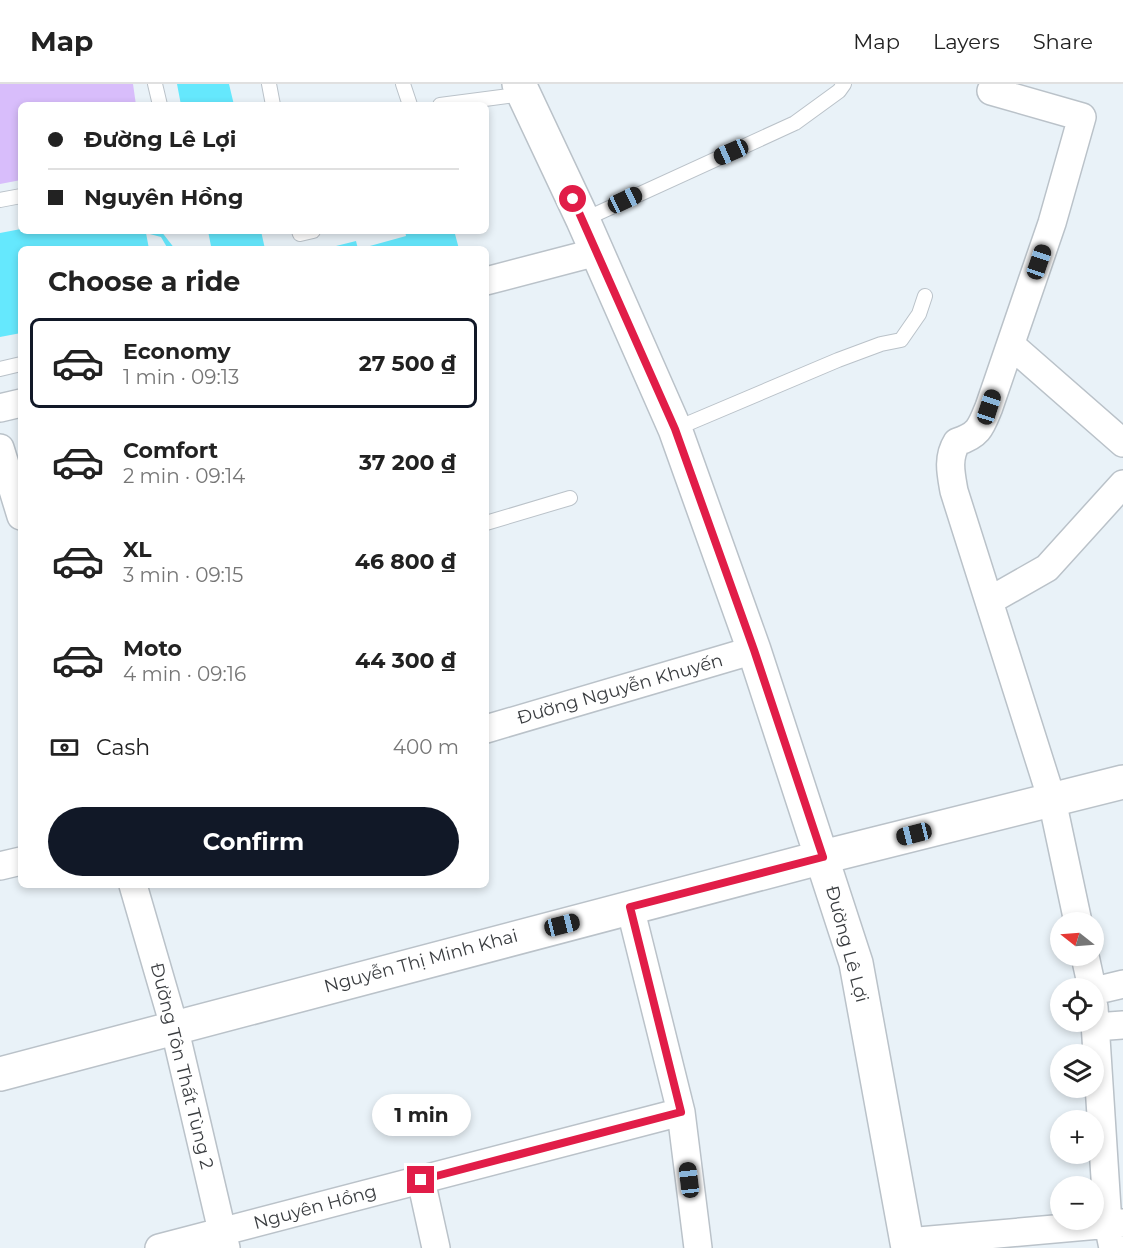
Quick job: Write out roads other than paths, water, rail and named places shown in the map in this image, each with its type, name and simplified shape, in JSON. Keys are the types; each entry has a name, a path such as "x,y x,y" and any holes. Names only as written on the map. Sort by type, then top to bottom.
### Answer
{"main road":[{"name":"Đường Lê Lợi","path":"521,89 583,220 675,429 754,650 856,963 908,1245"},
{"name":"Nguyễn Thị Minh Khai","path":"0,1074 174,1026 630,907 1123,782"}],"street":[{"path":"991,91 1083,117 1052,223 981,427 972,437 957,442 951,452 950,469 954,491 1052,800 1076,912"},
{"path":"489,280 597,252"},
{"path":"1011,345 1123,443"},
{"path":"0,408 18,404"},
{"path":"0,448 18,506"},
{"path":"989,601 1047,568 1123,484"},
{"name":"Đường Nguyễn Khuyến","path":"489,728 754,650"},
{"path":"0,866 18,862"},
{"name":"Đường Tôn Thất Tùng 2","path":"134,888 174,1026 224,1240"},
{"path":"630,907 681,1112 698,1248"},
{"path":"1104,988 1123,984"},
{"path":"1104,1020 1123,1025"},
{"path":"908,1245 1114,1232 1095,1032"},
{"name":"Nguyên Hồng","path":"159,1248 224,1240 421,1180 681,1112"},
{"path":"421,1180 436,1248"}],"lane":[{"path":"156,84 159,102"},
{"path":"269,84 272,102"},
{"path":"403,84 409,102"},
{"path":"583,220 795,123 839,91 844,84"},
{"path":"455,102 521,89"},
{"path":"0,200 18,197"},
{"path":"675,429 838,360 882,344 901,340 919,314 925,296"},
{"path":"0,369 18,365"},
{"path":"489,522 570,498"}]}
